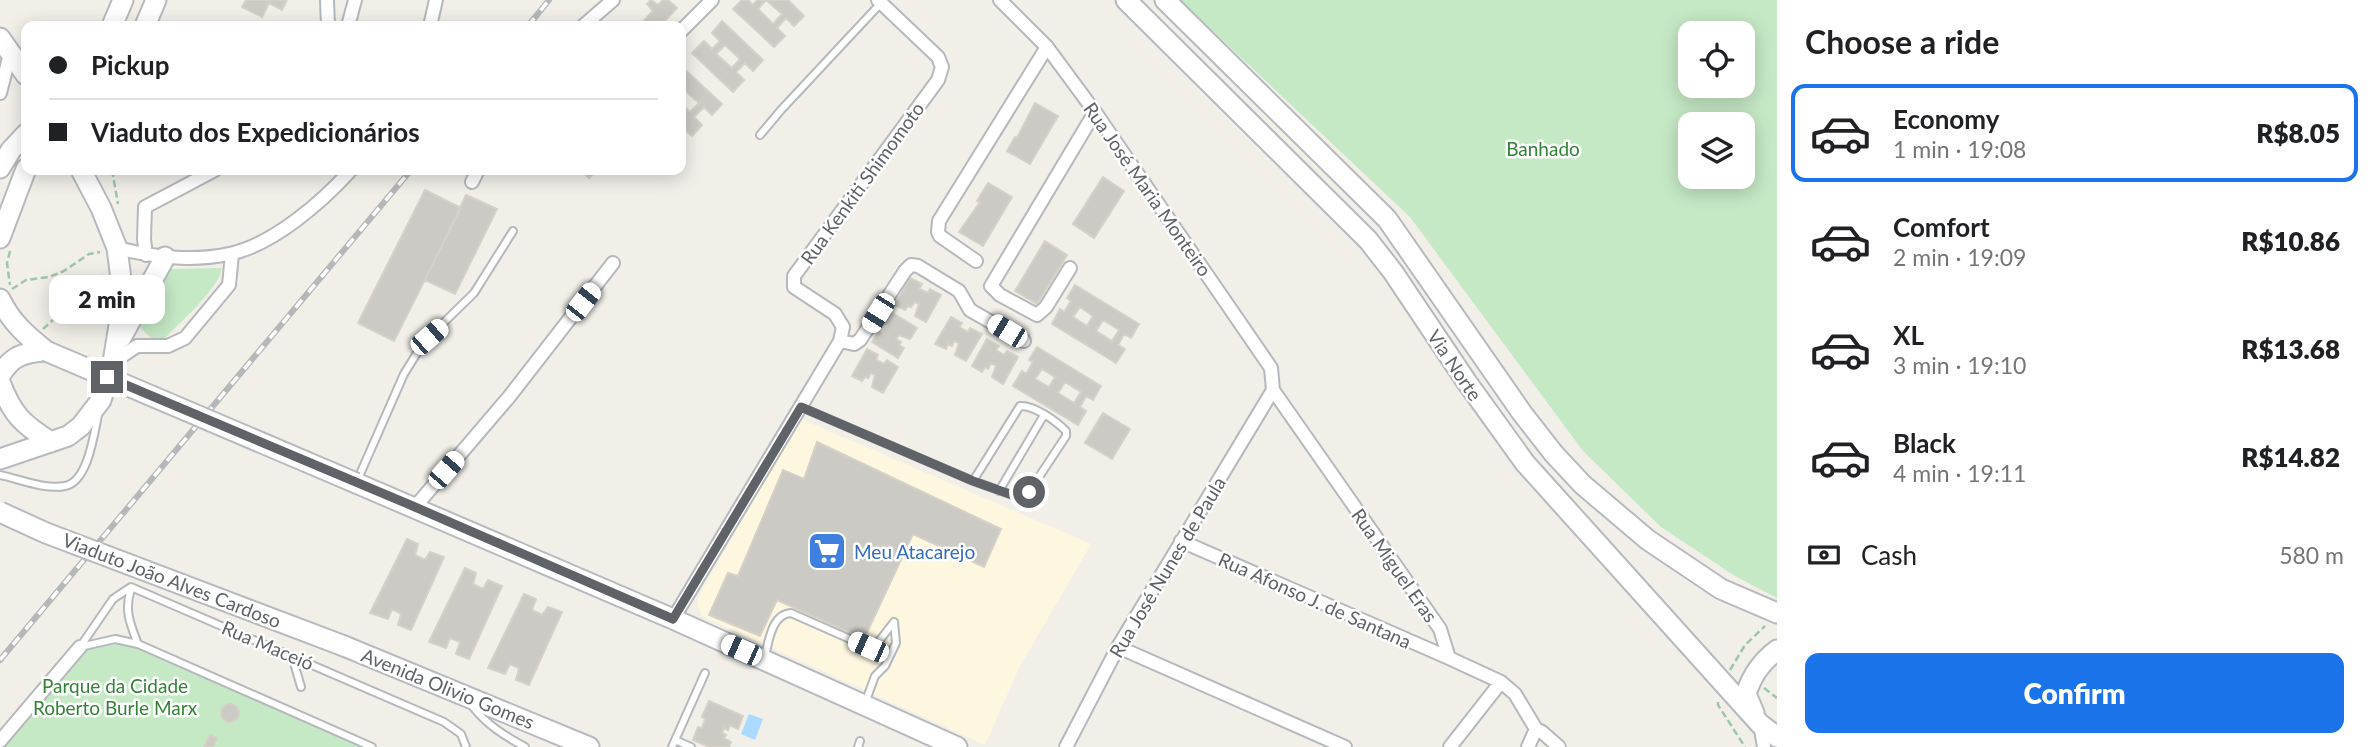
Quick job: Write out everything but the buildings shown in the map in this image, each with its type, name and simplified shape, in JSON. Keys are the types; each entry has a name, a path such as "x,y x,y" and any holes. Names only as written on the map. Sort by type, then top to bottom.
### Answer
{"main road":[{"path":"113,21 123,0"},
{"path":"147,21 156,0"},
{"name":"Via Norte","path":"1126,0 1368,240 1525,463 1760,723 1777,737"},
{"name":"Via Norte","path":"1165,0 1387,219 1522,413 1583,485 1648,540 1721,589 1777,613"},
{"path":"5,46 21,61"},
{"path":"5,46 21,68"},
{"path":"0,167 21,139"},
{"path":"5,243 24,175"},
{"path":"84,175 110,210"},
{"path":"0,459 68,436 81,426 101,400 114,355 121,313 122,286 110,210 100,175"},
{"path":"114,355 131,323 156,256"},
{"path":"8,295 15,324 42,342 957,747"},
{"path":"0,376 11,359 42,342"},
{"path":"0,382 9,407 29,428 51,442"},
{"name":"Viaduto João Alves Cardoso","path":"0,512 59,538 345,646"},
{"name":"Avenida Olivio Gomes","path":"345,646 589,747"},
{"path":"1760,723 1746,694 1757,669 1766,657 1777,650"}],"street":[{"path":"327,0 328,21"},
{"path":"349,21 355,0"},
{"path":"431,21 436,0"},
{"path":"589,21 613,0"},
{"path":"686,26 712,0"},
{"name":"Rua José Maria Monteiro","path":"1000,0 1047,47 1095,112 1271,368 1273,390"},
{"name":"Rua Kenkiti Shimomoto","path":"840,341 843,327 835,314 794,287 794,276 938,80 942,67 938,57 880,2"},
{"path":"0,93 5,46"},
{"path":"976,261 940,236 937,227 1047,47"},
{"path":"1070,268 1046,307 1037,315 1000,295 991,286 1095,112"},
{"path":"156,256 145,207 206,175"},
{"path":"118,255 232,254 261,241 311,210 346,175"},
{"path":"471,182 475,175"},
{"path":"114,355 137,346 168,346 185,338 229,285 232,254"},
{"path":"415,507 509,397 613,263"},
{"path":"673,619 840,341 854,344 860,340 911,265 918,266 959,291 971,310 1024,341"},
{"name":"Rua José Nunes de Paula","path":"1066,747 1118,647 1273,390"},
{"name":"Rua Miguel Eras","path":"1273,390 1440,629 1449,659"},
{"name":"Rua Afonso J. de Santana","path":"1181,541 1449,659"},
{"path":"0,741 80,647"},
{"path":"1118,647 1345,747"},
{"path":"1449,659 1501,681 1515,694 1536,729 1559,747"},
{"path":"1450,747 1501,681"},
{"path":"1760,723 1764,747"},
{"path":"1528,747 1536,729"}],"lane":[{"path":"760,135 880,2"},
{"path":"356,482 404,374 417,352 474,293 513,231"},
{"path":"0,475 52,486 68,486 80,476 91,450 101,400"},
{"path":"801,407 973,481 1018,497 1024,497 1066,436 1066,431 1024,405 1016,409 973,481"},
{"path":"999,491 1044,415"},
{"path":"131,587 127,600 127,616 138,644"},
{"path":"80,647 113,599 131,587"},
{"name":"Rua Maceió","path":"131,587 454,727 461,734 466,747"},
{"path":"764,660 772,630 785,613 791,613 868,647 877,645 894,622 896,643 885,666 876,676 865,705"},
{"path":"80,647 115,639 138,644 372,747"},
{"path":"292,656 301,687"},
{"path":"691,747 673,744 705,673"},
{"path":"463,694 481,717 525,747"}],"path":[{"path":"110,210 114,191 112,175"},
{"path":"5,243 8,295"},
{"path":"8,295 26,280 49,277 64,271 89,254 118,255"},
{"path":"42,342 118,255"}],"shaded area":[{"path":"801,419 1091,544 1019,668 985,745 702,616 698,597"}],"green space":[{"name":"Banhado","path":"1180,0 1777,0 1777,598 1735,576 1661,527 1583,451 1410,217"},
{"path":"222,268 206,296 164,339 151,338 135,323 165,269"},
{"name":"Parque da Cidade Roberto Burle Marx","path":"115,643 138,647 367,747 0,747 83,650"}],"water":[{"path":"749,714 763,719 755,740 741,734"}],"railway":[{"path":"532,21 549,0"},
{"path":"0,660 407,175"}],"place":[{"name":"Meu Atacarejo","path":"827,551"}],"route":[{"path":"107,377 673,619 801,407 973,481 1018,497 1024,497 1029,492"}]}
